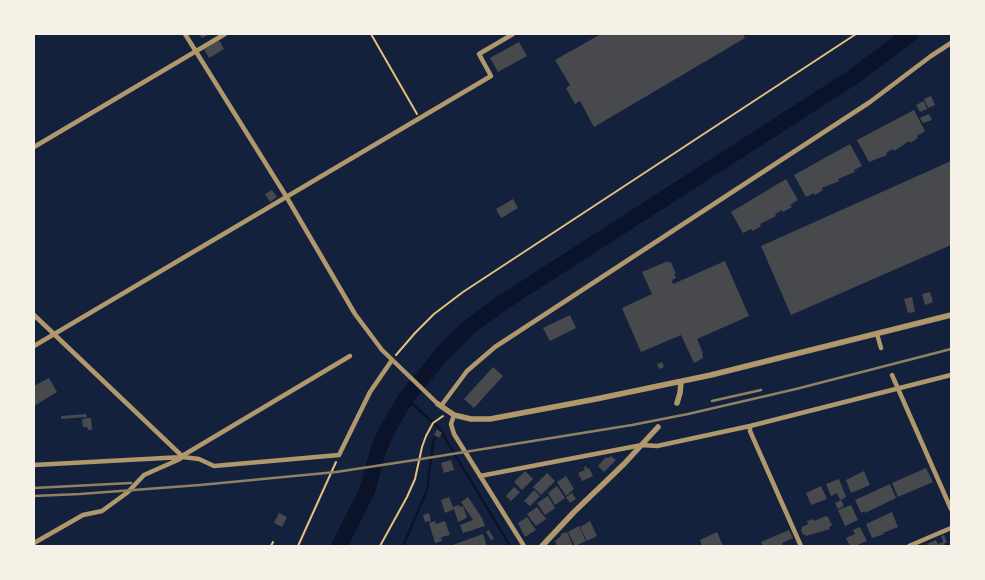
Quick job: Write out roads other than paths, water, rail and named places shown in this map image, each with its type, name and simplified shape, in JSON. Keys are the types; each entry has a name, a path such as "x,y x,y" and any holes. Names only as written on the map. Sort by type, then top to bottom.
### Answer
{"street":[{"path":"186,34 286,196 355,314 373,340 440,405 452,413 471,419 490,419 681,382 951,315"},
{"path":"34,147 225,34"},
{"path":"34,346 491,76 479,54 513,34"},
{"path":"440,405 467,371 495,347 870,102 951,43"},
{"path":"34,314 183,456"},
{"path":"877,334 881,348"},
{"path":"34,543 82,514 102,511 128,492 144,475 183,456 350,356"},
{"path":"34,465 183,456 199,459 214,466 339,455 370,392 392,360"},
{"path":"892,375 951,509"},
{"path":"480,476 642,446 657,446 750,426 951,375"},
{"path":"677,403 681,382"},
{"path":"452,413 454,434 524,546"},
{"path":"750,426 750,431 801,546"},
{"path":"542,546 642,446 658,427"},
{"path":"909,546 951,528"}],"waterway":[{"path":"339,546 367,491 378,451 387,430 406,398 442,354 468,328 502,303 853,77 910,34"},
{"path":"406,398 439,428 510,546"},
{"path":"403,546 427,490 433,442 437,434"}],"railway":[{"path":"34,496 200,485 336,472 415,460 632,425 688,414 796,389 951,349"},
{"path":"712,401 761,390"},
{"path":"34,488 131,483"}]}
